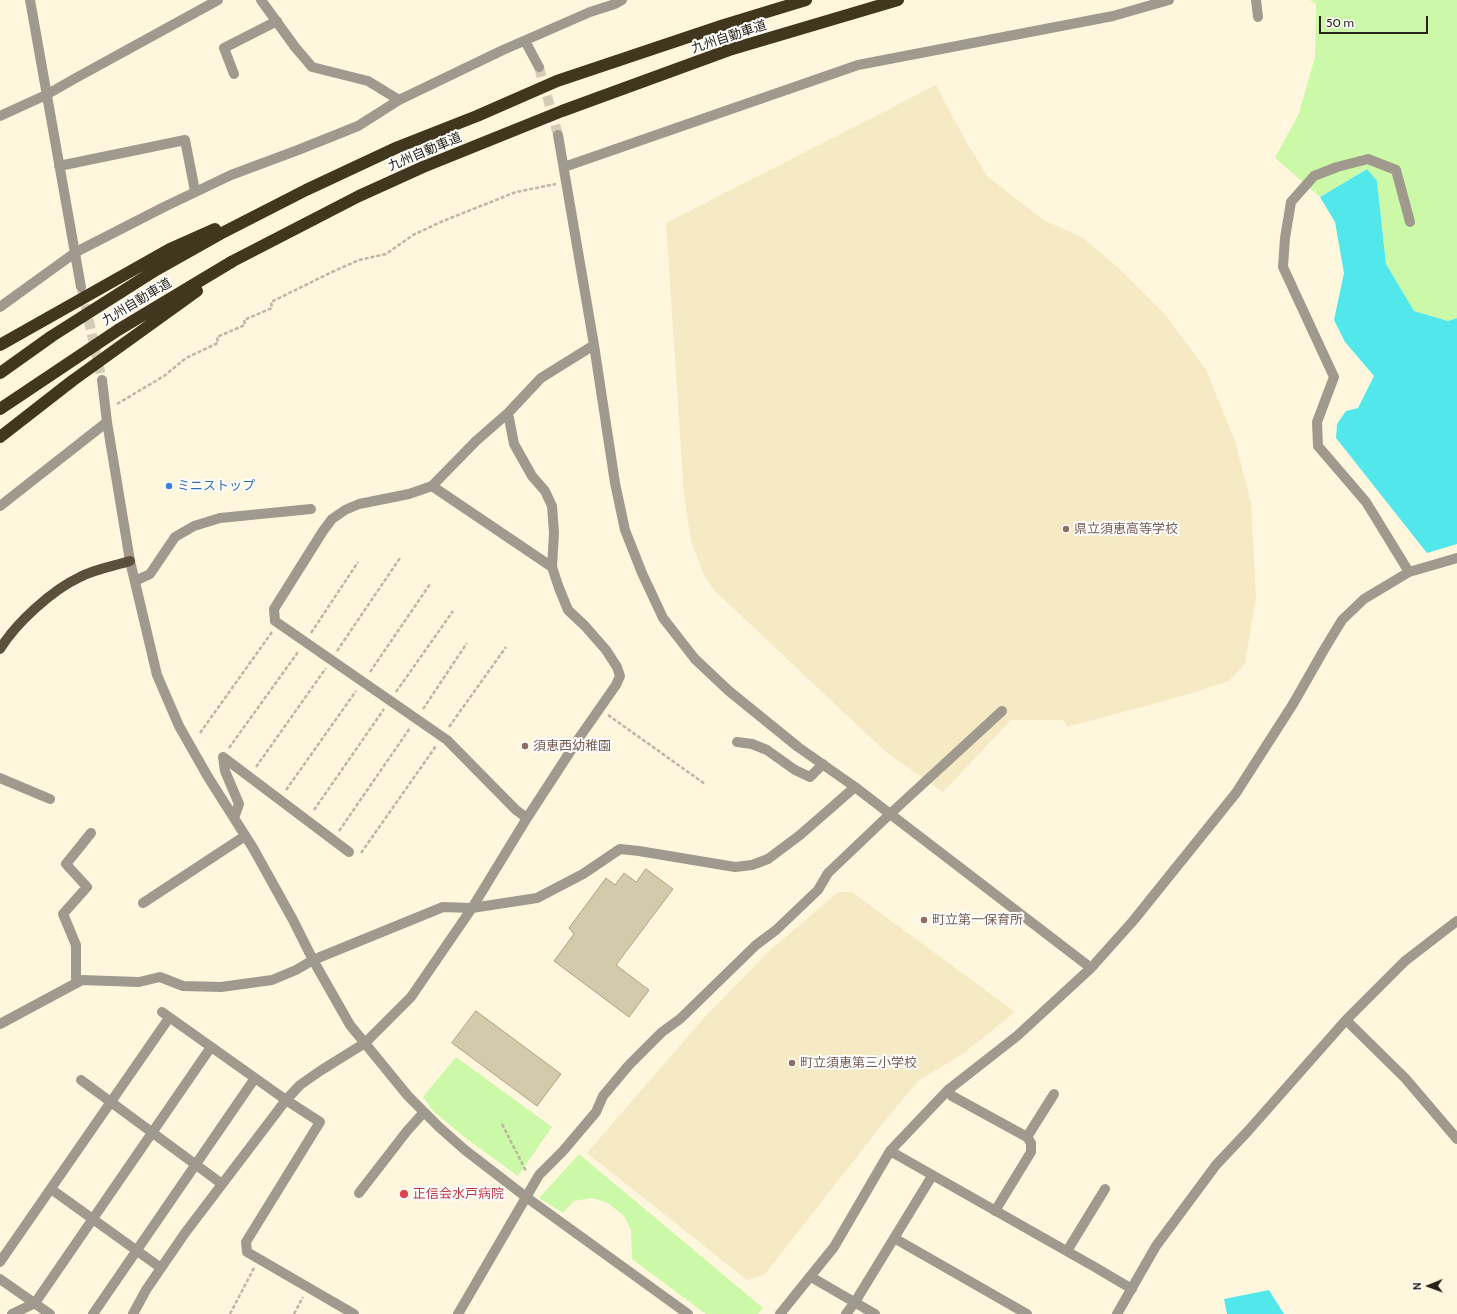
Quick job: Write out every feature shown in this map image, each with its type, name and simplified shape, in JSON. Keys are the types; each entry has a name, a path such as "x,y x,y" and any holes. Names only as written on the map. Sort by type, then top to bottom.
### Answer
{"highway":[{"name":"九州自動車道","path":"0,373 52,336 156,270 220,234 306,190 398,147 477,116 557,81 724,25 806,0"},
{"name":"九州自動車道","path":"0,409 118,330 233,261 359,196 423,167 562,111 728,50 898,0"},
{"path":"0,345 170,249 306,190"},
{"path":"0,437 72,381 198,290 359,196"}],"main road":[{"path":"0,649 36,607 57,590 80,576 130,561"}],"street":[{"path":"30,0 46,95 76,252 81,287"},
{"path":"0,116 46,95 218,0"},
{"path":"261,0 312,67 368,81 399,100"},
{"path":"590,12 601,0"},
{"path":"0,307 76,252 195,192 231,175 358,126 399,100 503,50 590,12 615,4 622,0"},
{"path":"564,167 858,65 1113,16 1169,0"},
{"path":"1256,0 1258,16"},
{"path":"234,74 224,48 276,21"},
{"path":"524,41 539,67"},
{"path":"558,135 594,345 615,483 625,530 642,573 663,618 695,659 729,691 798,747 855,787 1091,968"},
{"path":"59,166 185,140 195,192"},
{"path":"1409,572 1366,502 1318,446 1317,422 1334,377 1283,267 1285,238 1291,202 1314,176 1337,167 1368,159 1396,170 1410,222"},
{"path":"527,818 516,810 442,737 275,621 274,609 323,531 332,520 345,510 359,504 409,494 432,486 476,441 508,413 541,378 594,345"},
{"path":"102,380 107,422 130,561 157,675 179,726 208,777 245,836 350,1025 408,1096 465,1150 526,1197 688,1314"},
{"path":"133,1314 146,1290 184,1233 286,1100 300,1085 365,1043 411,997 472,908 527,818 616,685 620,676 617,667 606,650 585,626 568,610 552,567 554,533 552,506 545,491 532,476 514,444 508,413"},
{"path":"0,506 107,422"},
{"path":"432,486 552,567"},
{"path":"135,580 150,574 175,537 194,526 220,518 310,509"},
{"path":"780,1314 834,1247 890,1151 948,1090 1017,1036 1091,968 1133,921 1236,792 1293,704 1342,620 1364,599 1409,572 1457,558"},
{"path":"458,1314 538,1175 563,1151 596,1112 603,1096 629,1065 662,1032 680,1019 756,945 776,930 818,890 828,873 1002,711"},
{"path":"737,742 752,744 767,750 795,770 810,777 823,764"},
{"path":"223,757 225,771 239,804 234,818"},
{"path":"223,757 278,800 349,852"},
{"path":"0,778 50,799"},
{"path":"0,1024 82,980 139,982 160,977 183,986 221,988 272,980 296,970 313,960 444,907 472,908 537,898 583,874 620,849 735,867 752,865 768,860 800,835 855,787"},
{"path":"76,983 76,945 63,914 87,887 66,864 91,833"},
{"path":"143,904 245,836"},
{"path":"1117,1314 1156,1246 1216,1165 1346,1020 1406,961 1457,921"},
{"path":"0,1262 111,1102 166,1015 286,1100 320,1122 246,1242 247,1252 354,1314"},
{"path":"1346,1020 1405,1078 1457,1139"},
{"path":"12,1314 35,1304 211,1047"},
{"path":"93,1314 255,1078"},
{"path":"81,1080 222,1184"},
{"path":"948,1090 952,1096 1027,1138 1031,1143 1031,1152 996,1211"},
{"path":"1027,1138 1054,1094"},
{"path":"359,1193 407,1131 424,1112"},
{"path":"890,1151 1132,1289"},
{"path":"846,1314 855,1302 932,1176"},
{"path":"51,1189 161,1268"},
{"path":"1067,1251 1105,1189"},
{"path":"894,1238 1027,1314"},
{"path":"811,1277 876,1314"},
{"path":"0,1279 50,1314"}],"path":[{"path":"106,410 164,376 186,358 218,343 217,337 245,325 244,320 272,308 271,302 360,260 386,254 413,235 516,192 567,182"},
{"path":"249,778 400,558"},
{"path":"223,757 305,642 358,562"},
{"path":"278,800 363,682 430,584"},
{"path":"307,821 453,611"},
{"path":"200,733 278,623"},
{"path":"333,840 468,644"},
{"path":"360,855 506,647"},
{"path":"599,709 705,784"},
{"path":"502,1124 526,1171"},
{"path":"230,1314 259,1259"},
{"path":"294,1314 309,1288"}],"shaded area":[{"path":"936,85 963,136 987,176 1042,219 1083,238 1120,269 1165,314 1206,370 1235,441 1251,502 1256,596 1245,664 1229,681 1186,695 1067,727 1063,720 1011,720 943,792 887,753 716,592 705,577 691,542 684,495 666,223"},
{"path":"838,892 852,892 1015,1012 964,1053 918,1081 765,1274 747,1280 587,1153 702,1020 769,951"}],"green space":[{"path":"1310,0 1457,0 1457,318 1448,321 1414,311 1386,264 1377,181 1366,169 1320,197 1275,158 1299,113 1315,57 1316,4"},
{"path":"456,1057 552,1127 518,1176 467,1139 434,1112 423,1097"},
{"path":"579,1154 763,1308 758,1314 706,1314 632,1259 631,1230 624,1216 608,1203 592,1198 574,1201 563,1213 539,1198"}],"water":[{"path":"1367,169 1377,181 1386,264 1414,311 1448,321 1457,318 1457,544 1427,553 1336,438 1337,424 1346,411 1358,408 1374,376 1345,342 1334,320 1344,273 1335,222 1320,197"},
{"path":"1269,1290 1284,1314 1227,1314 1224,1299"}],"building":[{"path":"646,869 673,889 616,965 649,990 629,1017 554,961 574,934 569,928 606,878 615,885 624,873 636,882"},
{"path":"476,1011 561,1074 537,1106 452,1043"}],"tunnel":[{"path":"539,67 558,135"},
{"path":"82,290 102,380"}],"place":[{"name":"ミニストップ","path":"169,486"},
{"name":"県立須恵高等学校","path":"1066,529"},
{"name":"須恵西幼稚園","path":"525,746"},
{"name":"町立第一保育所","path":"924,920"},
{"name":"町立須恵第三小学校","path":"792,1063"},
{"name":"正信会水戸病院","path":"404,1194"}]}
